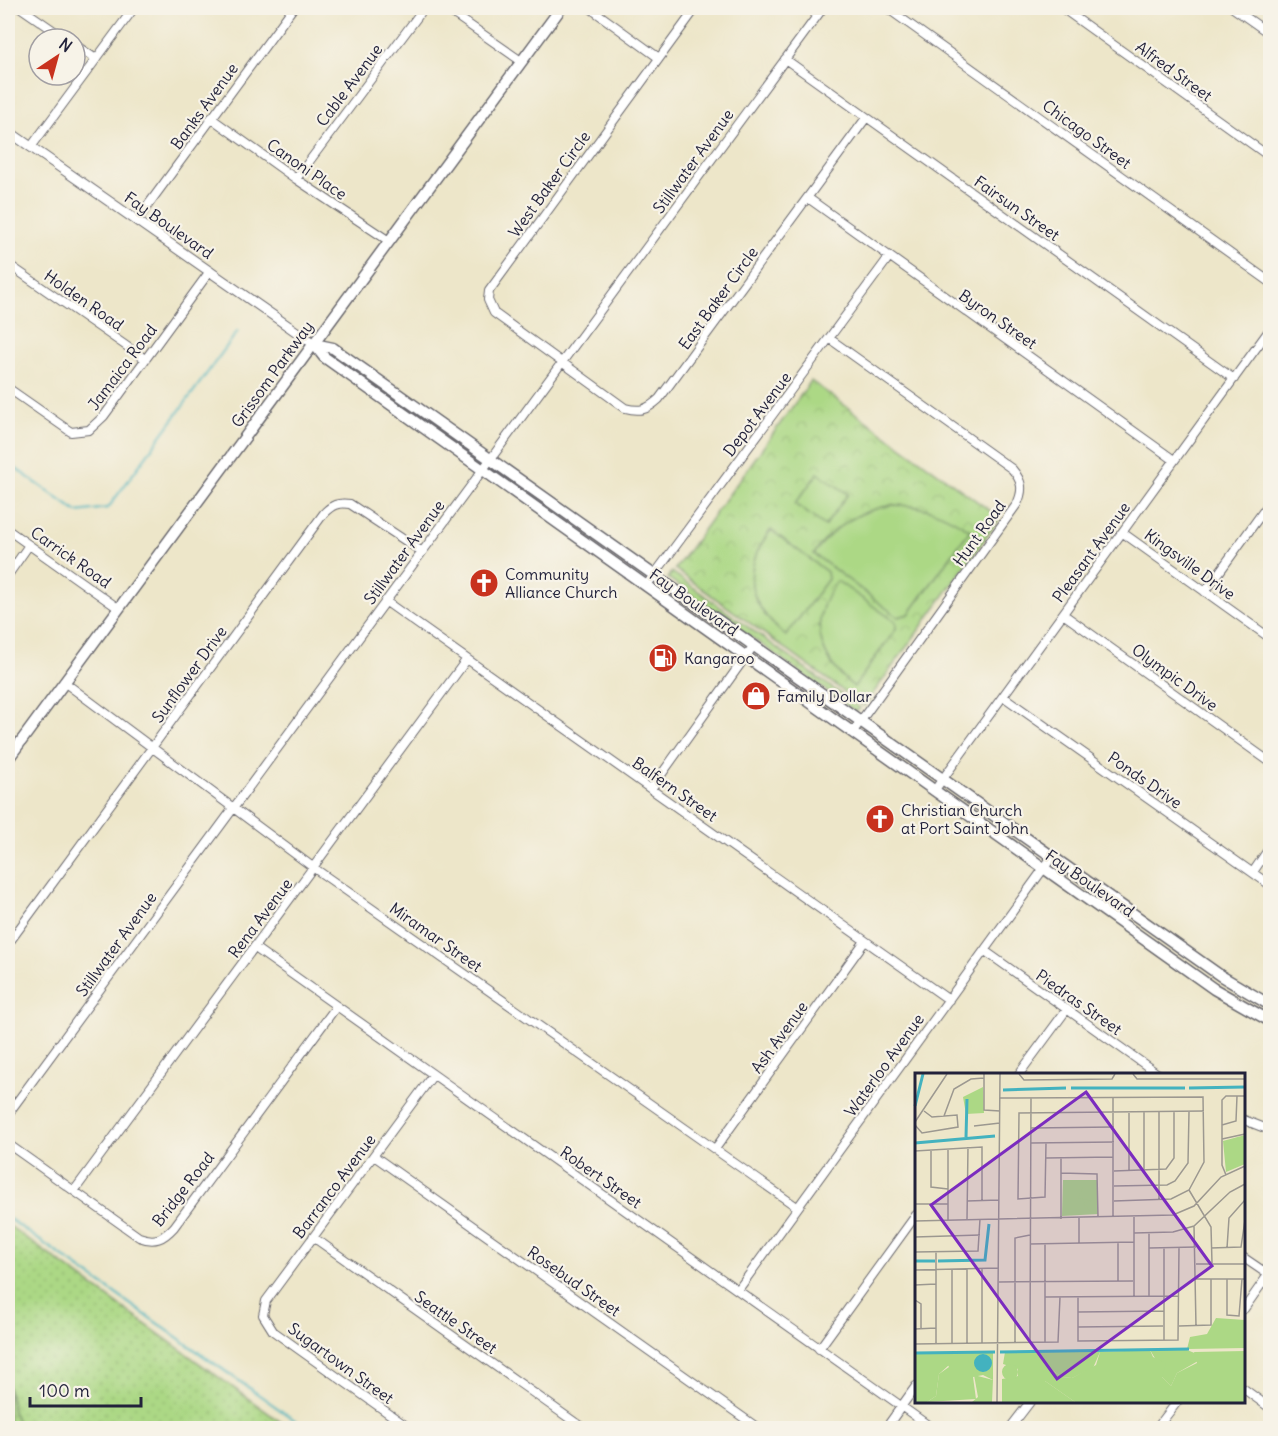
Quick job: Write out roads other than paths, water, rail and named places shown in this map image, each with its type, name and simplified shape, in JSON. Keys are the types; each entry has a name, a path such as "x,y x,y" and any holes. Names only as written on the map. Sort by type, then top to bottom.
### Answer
{"main road":[{"name":"Grissom Parkway","path":"8,759 561,8"},
{"name":"Fay Boulevard","path":"314,344 333,348 1194,957 1270,1005"},
{"name":"Fay Boulevard","path":"314,344 324,357 934,792 1186,969 1238,1004 1270,1021"}],"street":[{"path":"21,8 49,27"},
{"path":"31,147 134,8"},
{"name":"Banks Avenue","path":"137,220 293,8"},
{"name":"Cable Avenue","path":"296,179 424,8"},
{"path":"445,8 521,61"},
{"path":"590,8 658,58"},
{"name":"West Baker Circle","path":"561,362 494,314 488,300 489,291 696,8"},
{"name":"Stillwater Avenue","path":"8,1114 823,8"},
{"name":"Chicago Street","path":"887,8 1270,282"},
{"name":"Alfred Street","path":"1062,8 1270,157"},
{"path":"1233,8 1270,34"},
{"path":"87,53 96,59"},
{"name":"Fairsun Street","path":"785,60 1234,379"},
{"name":"Canoni Place","path":"211,118 296,179 389,241"},
{"name":"East Baker Circle","path":"561,362 625,408 637,411 649,408 659,399 867,118"},
{"name":"Fay Boulevard","path":"8,131 314,344"},
{"name":"Byron Street","path":"808,198 1174,460"},
{"name":"Depot Avenue","path":"646,586 889,257"},
{"name":"Holden Road","path":"8,264 145,359"},
{"name":"Jamaica Road","path":"8,388 71,432 89,430 104,416 210,271"},
{"name":"Pleasant Avenue","path":"934,792 1270,329"},
{"name":"Hunt Road","path":"830,339 1012,469 1022,484 1022,494 1017,504 852,733"},
{"name":"Sunflower Drive","path":"8,944 324,513 341,502 358,507 421,552"},
{"path":"1205,592 1270,502"},
{"name":"Carrick Road","path":"8,530 118,608"},
{"name":"Kingsville Drive","path":"1123,533 1270,638"},
{"path":"8,575 29,545"},
{"name":"Balfern Street","path":"385,601 949,1000"},
{"name":"Olympic Drive","path":"1063,614 1270,762"},
{"path":"651,789 754,645"},
{"name":"Rena Avenue","path":"74,1191 467,659"},
{"name":"Miramar Street","path":"64,682 314,868 796,1207"},
{"name":"Ponds Drive","path":"1004,697 1270,885"},
{"path":"1253,873 1270,848"},
{"name":"Waterloo Avenue","path":"738,1290 1052,857"},
{"name":"Ash Avenue","path":"714,1149 866,941"},
{"name":"Robert Street","path":"255,948 932,1428"},
{"name":"Piedras Street","path":"985,951 1157,1073"},
{"path":"1186,969 1194,957"},
{"name":"Bridge Road","path":"8,1144 139,1237 149,1241 157,1240 166,1235 336,1007"},
{"path":"1020,1073 1066,1009"},
{"name":"Barranco Avenue","path":"263,1316 266,1301 433,1075"},
{"path":"1245,1120 1270,1130"},
{"name":"Rosebud Street","path":"374,1156 758,1428"},
{"path":"819,1349 915,1216"},
{"name":"Seattle Street","path":"313,1237 583,1428"},
{"path":"1245,1259 1270,1273 1245,1308"},
{"name":"Sugartown Street","path":"263,1316 273,1331 409,1428"},
{"path":"886,1428 915,1388"},
{"path":"1245,1390 1270,1408"},
{"path":"1010,1428 1029,1403"},
{"path":"1157,1428 1176,1403"}],"waterway":[{"path":"8,463 77,512 108,508 238,331"},
{"path":"8,1218 306,1428"}],"place":[{"name":"Community Alliance Church","path":"484,583"},
{"name":"Kangaroo","path":"663,658"},
{"name":"Family Dollar","path":"756,696"},
{"name":"Christian Church at Port Saint John","path":"880,819"}]}
